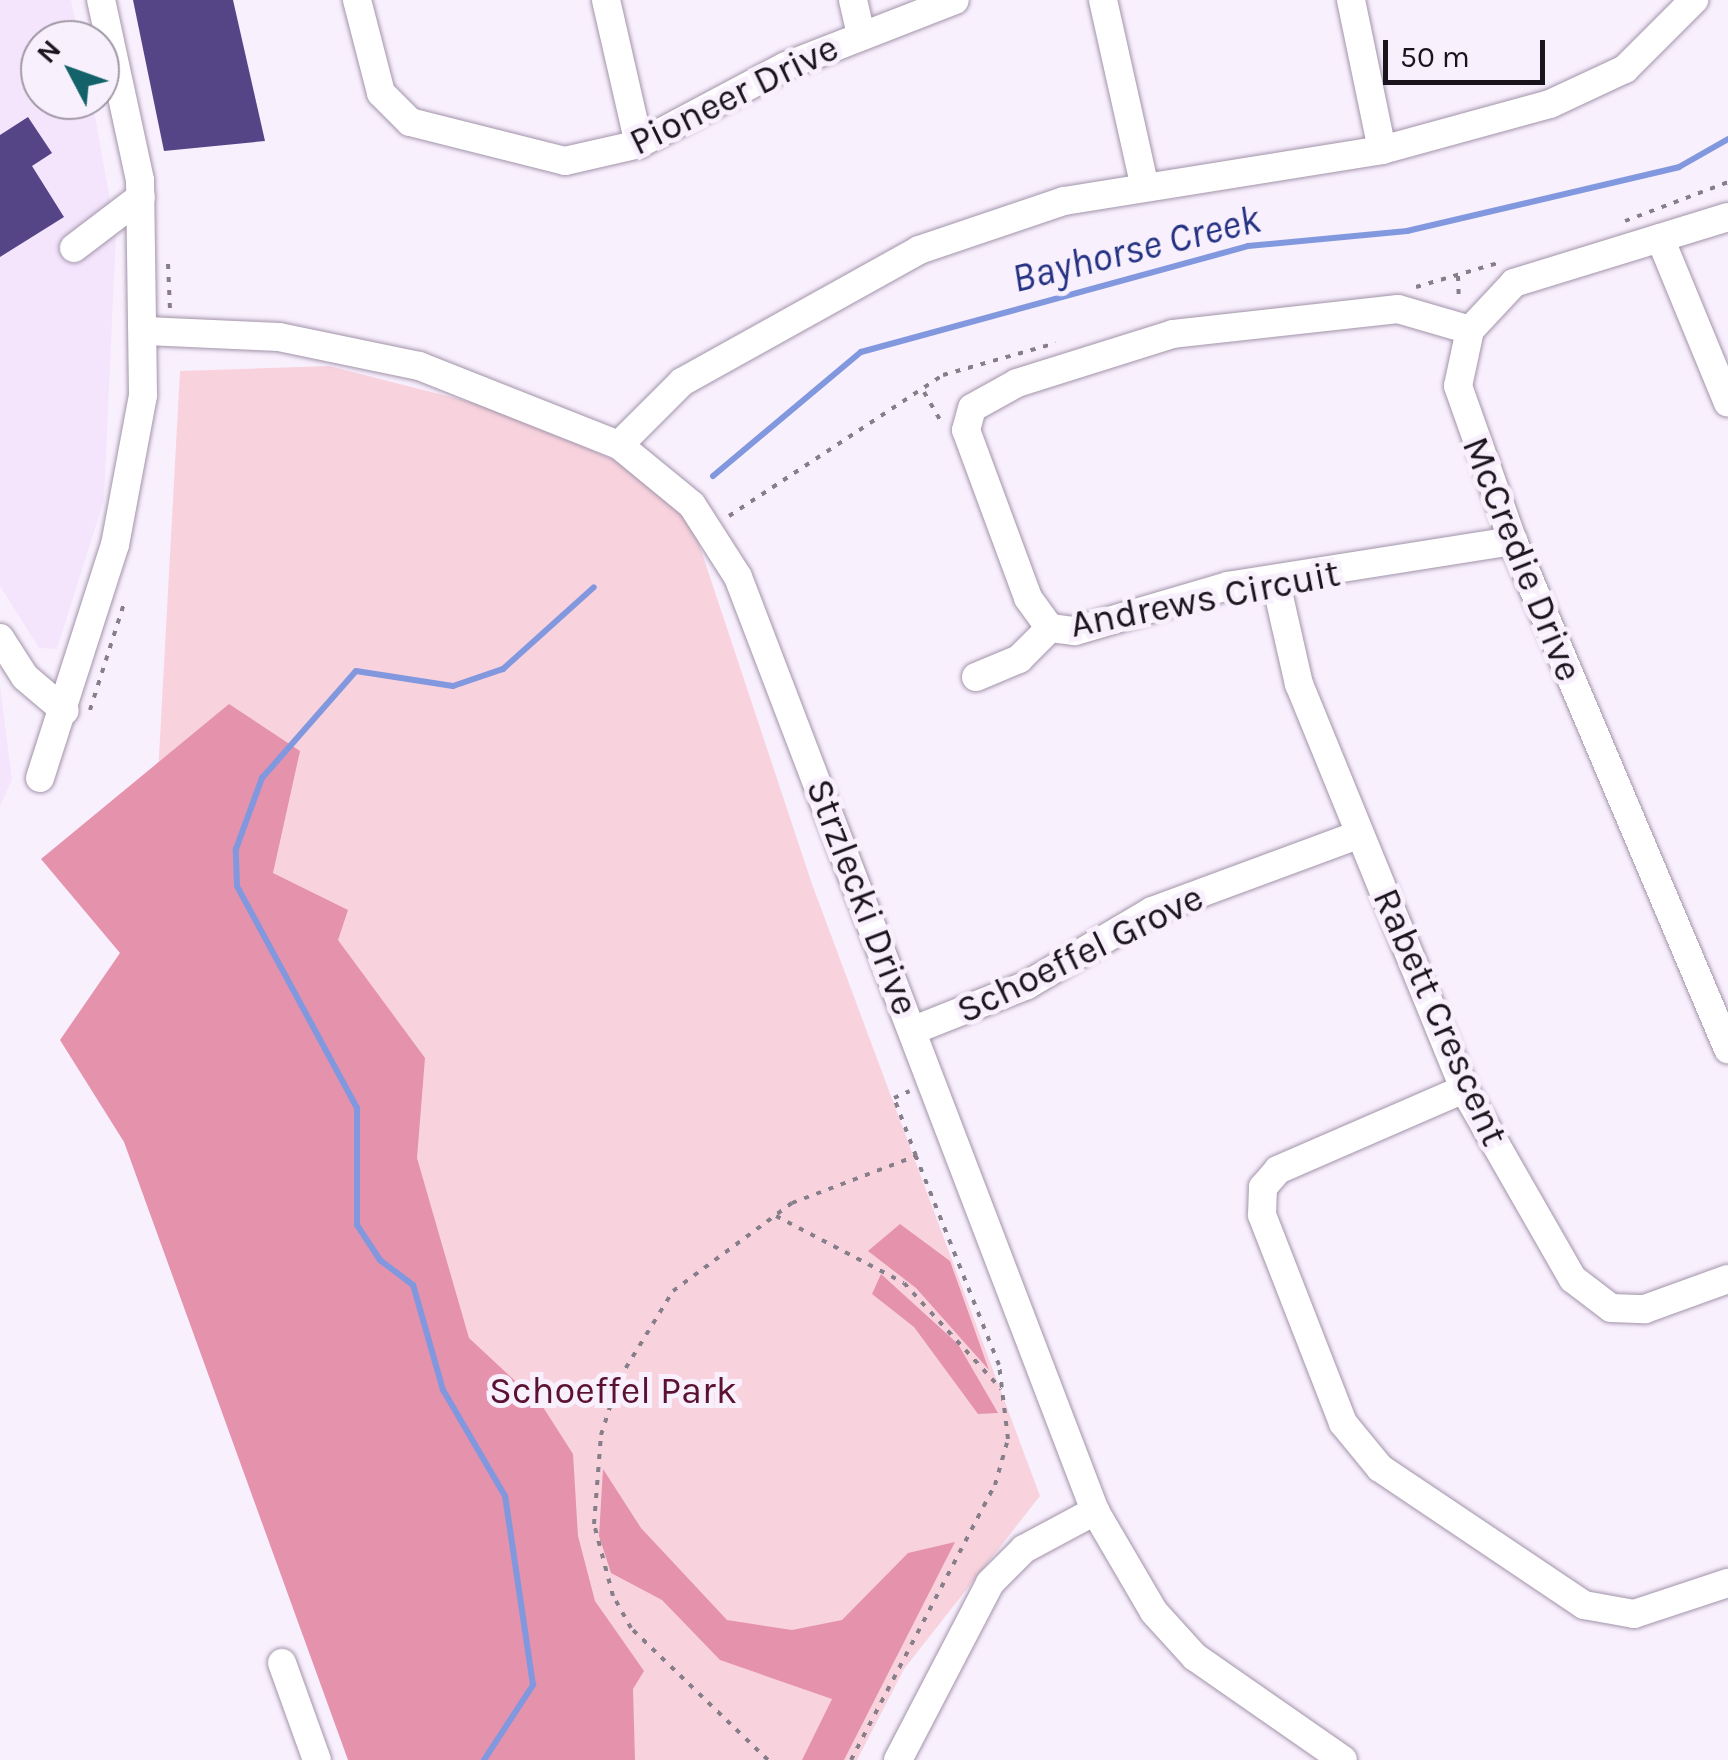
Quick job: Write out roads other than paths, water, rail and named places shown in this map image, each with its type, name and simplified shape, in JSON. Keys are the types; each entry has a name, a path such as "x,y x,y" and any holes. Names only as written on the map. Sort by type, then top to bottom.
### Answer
{"street":[{"path":"40,778 65,711 116,544 146,332 141,196 100,0"},
{"name":"Pioneer Drive","path":"357,0 381,93 420,127 554,160 639,144 861,34 955,0"},
{"path":"606,0 639,144"},
{"path":"853,0 861,34"},
{"path":"1103,0 1144,183"},
{"path":"1352,0 1382,150"},
{"path":"619,446 682,382 876,269 1017,214 1144,183 1382,150 1588,90 1662,38 1694,0"},
{"path":"74,248 141,196"},
{"path":"1465,320 1514,283 1728,217"},
{"path":"1660,238 1728,403"},
{"name":"Andrews Circuit","path":"1465,320 1398,309 1279,317 1087,356 972,408 966,430 1028,598 1050,628 1075,631 1171,599 1514,541"},
{"name":"McCredie Drive","path":"1465,320 1458,397 1514,541 1728,1049"},
{"name":"Strzlecki Drive","path":"146,332 350,348 619,446 668,482 726,554 914,1030 1095,1511 1154,1612 1194,1657 1343,1760"},
{"name":"Rabett Crescent","path":"1276,583 1285,643 1358,835 1464,1089 1593,1299 1645,1309 1728,1280"},
{"path":"976,677 1019,659 1050,628"},
{"path":"0,638 26,677 65,711"},
{"name":"Schoeffel Grove","path":"914,1030 1027,986 1152,912 1358,835"},
{"path":"1464,1089 1278,1170 1263,1187 1262,1215 1344,1423 1394,1479 1584,1605 1610,1614 1661,1610 1728,1583"},
{"path":"898,1760 990,1583 1024,1548 1095,1511"},
{"path":"282,1664 310,1757"}],"waterway":[{"name":"Bayhorse Creek","path":"713,476 861,352 1248,246 1407,231 1679,167 1728,139"},
{"name":"Bayhorse Creek","path":"484,1760 533,1685 505,1496 443,1390 413,1285 380,1260 357,1225 357,1108 237,886 236,849 262,778 356,671 453,686 503,669 594,587"}],"park label":[{"name":"Schoeffel Park","path":"613,1391"}]}
